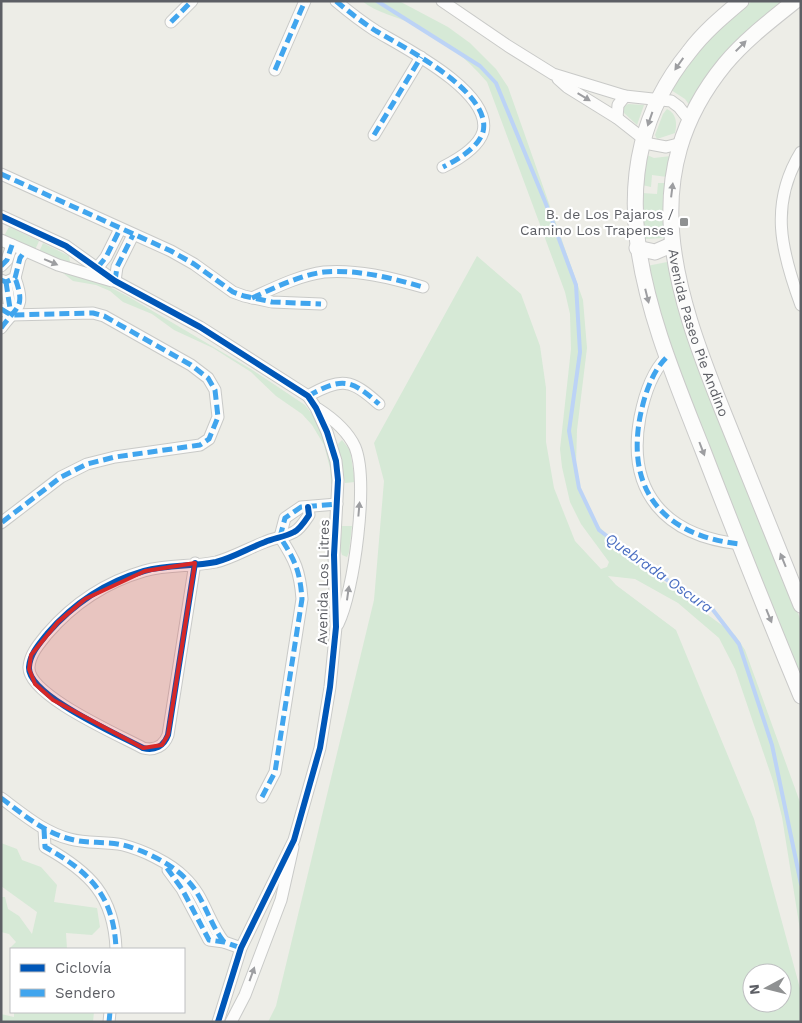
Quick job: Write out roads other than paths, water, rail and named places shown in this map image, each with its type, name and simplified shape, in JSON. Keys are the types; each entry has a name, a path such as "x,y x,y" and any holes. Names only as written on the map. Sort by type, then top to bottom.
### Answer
{"main road":[{"path":"741,1 697,42 677,67 658,99 644,140 635,188 638,248 646,291 666,358 801,696"},
{"name":"Avenida Paseo Pie Andino","path":"795,1 750,38 725,63 706,90 690,121 682,142 671,200 671,245 679,288 691,332 801,605"},
{"path":"638,248 655,252 671,245"}],"street":[{"path":"171,22 192,1"},
{"path":"274,70 305,1"},
{"path":"336,1 362,22 422,57 455,82 472,101 483,121 483,132 478,140 462,156 443,167"},
{"path":"442,1 508,46 554,74 567,86 617,118 644,140 658,146 673,146 682,142"},
{"path":"374,135 422,57"},
{"path":"554,74 625,96 658,99 676,103 690,121"},
{"path":"617,118 618,105 625,96"},
{"path":"801,152 785,186 781,219 784,255 801,304"},
{"path":"1,174 194,264 233,292 272,302 321,304"},
{"name":"Avenida Los Litres","path":"1,216 44,234 77,253 115,281 200,327 308,396 328,432 336,462 338,504 334,555 336,627 330,687 320,748 294,840 292,859 281,900 245,995 232,1020"},
{"path":"98,267 106,257 120,229"},
{"path":"115,281 116,267 133,234"},
{"name":"Avenida Los Litres","path":"1,240 69,269 115,281"},
{"path":"1,266 7,260 12,245"},
{"path":"1,328 6,312 20,306 21,295 8,280 25,251"},
{"path":"69,269 76,261 77,253"},
{"path":"252,298 325,272 377,276 423,287"},
{"path":"1,523 61,477 87,464 115,457 200,445 210,439 218,417 216,390 208,378 191,365 104,316 93,312 6,312"},
{"path":"666,358 653,377 641,412 637,454 642,483 659,508 684,527 706,538 740,544"},
{"path":"308,396 330,385 352,384 359,386 379,404"},
{"name":"Avenida Los Litres","path":"316,408 334,420 355,447 360,487 354,558 347,602 336,627"},
{"path":"330,445 334,439 340,436 348,437"},
{"path":"196,563 168,735 162,745 152,749 143,748 53,700 35,684 28,669 31,655 58,622 85,599 114,582 145,570 196,563 216,562 298,529 309,515 308,507 338,504"},
{"path":"262,796 275,772 302,599 300,575 292,555 280,537"},
{"path":"334,555 345,564 354,558"},
{"path":"1,798 44,829 70,839 122,845 143,852 184,876 199,893 224,942 241,948"},
{"path":"44,829 45,847 91,878 106,901 115,928 116,948"},
{"name":"Avenida Los Litres","path":"220,1016 241,948 294,840"},
{"path":"266,894 276,895 281,900"},
{"path":"220,1016 232,1020"}],"waterway":[{"name":"Quebrada Oscura","path":"377,1 480,66 496,83 546,204 576,285 580,352 569,431 579,488 599,530 659,575 710,606 739,644 772,745 801,884"}],"place":[{"name":"B. de Los Pajaros / Camino Los Trapenses","path":"684,222"}]}
